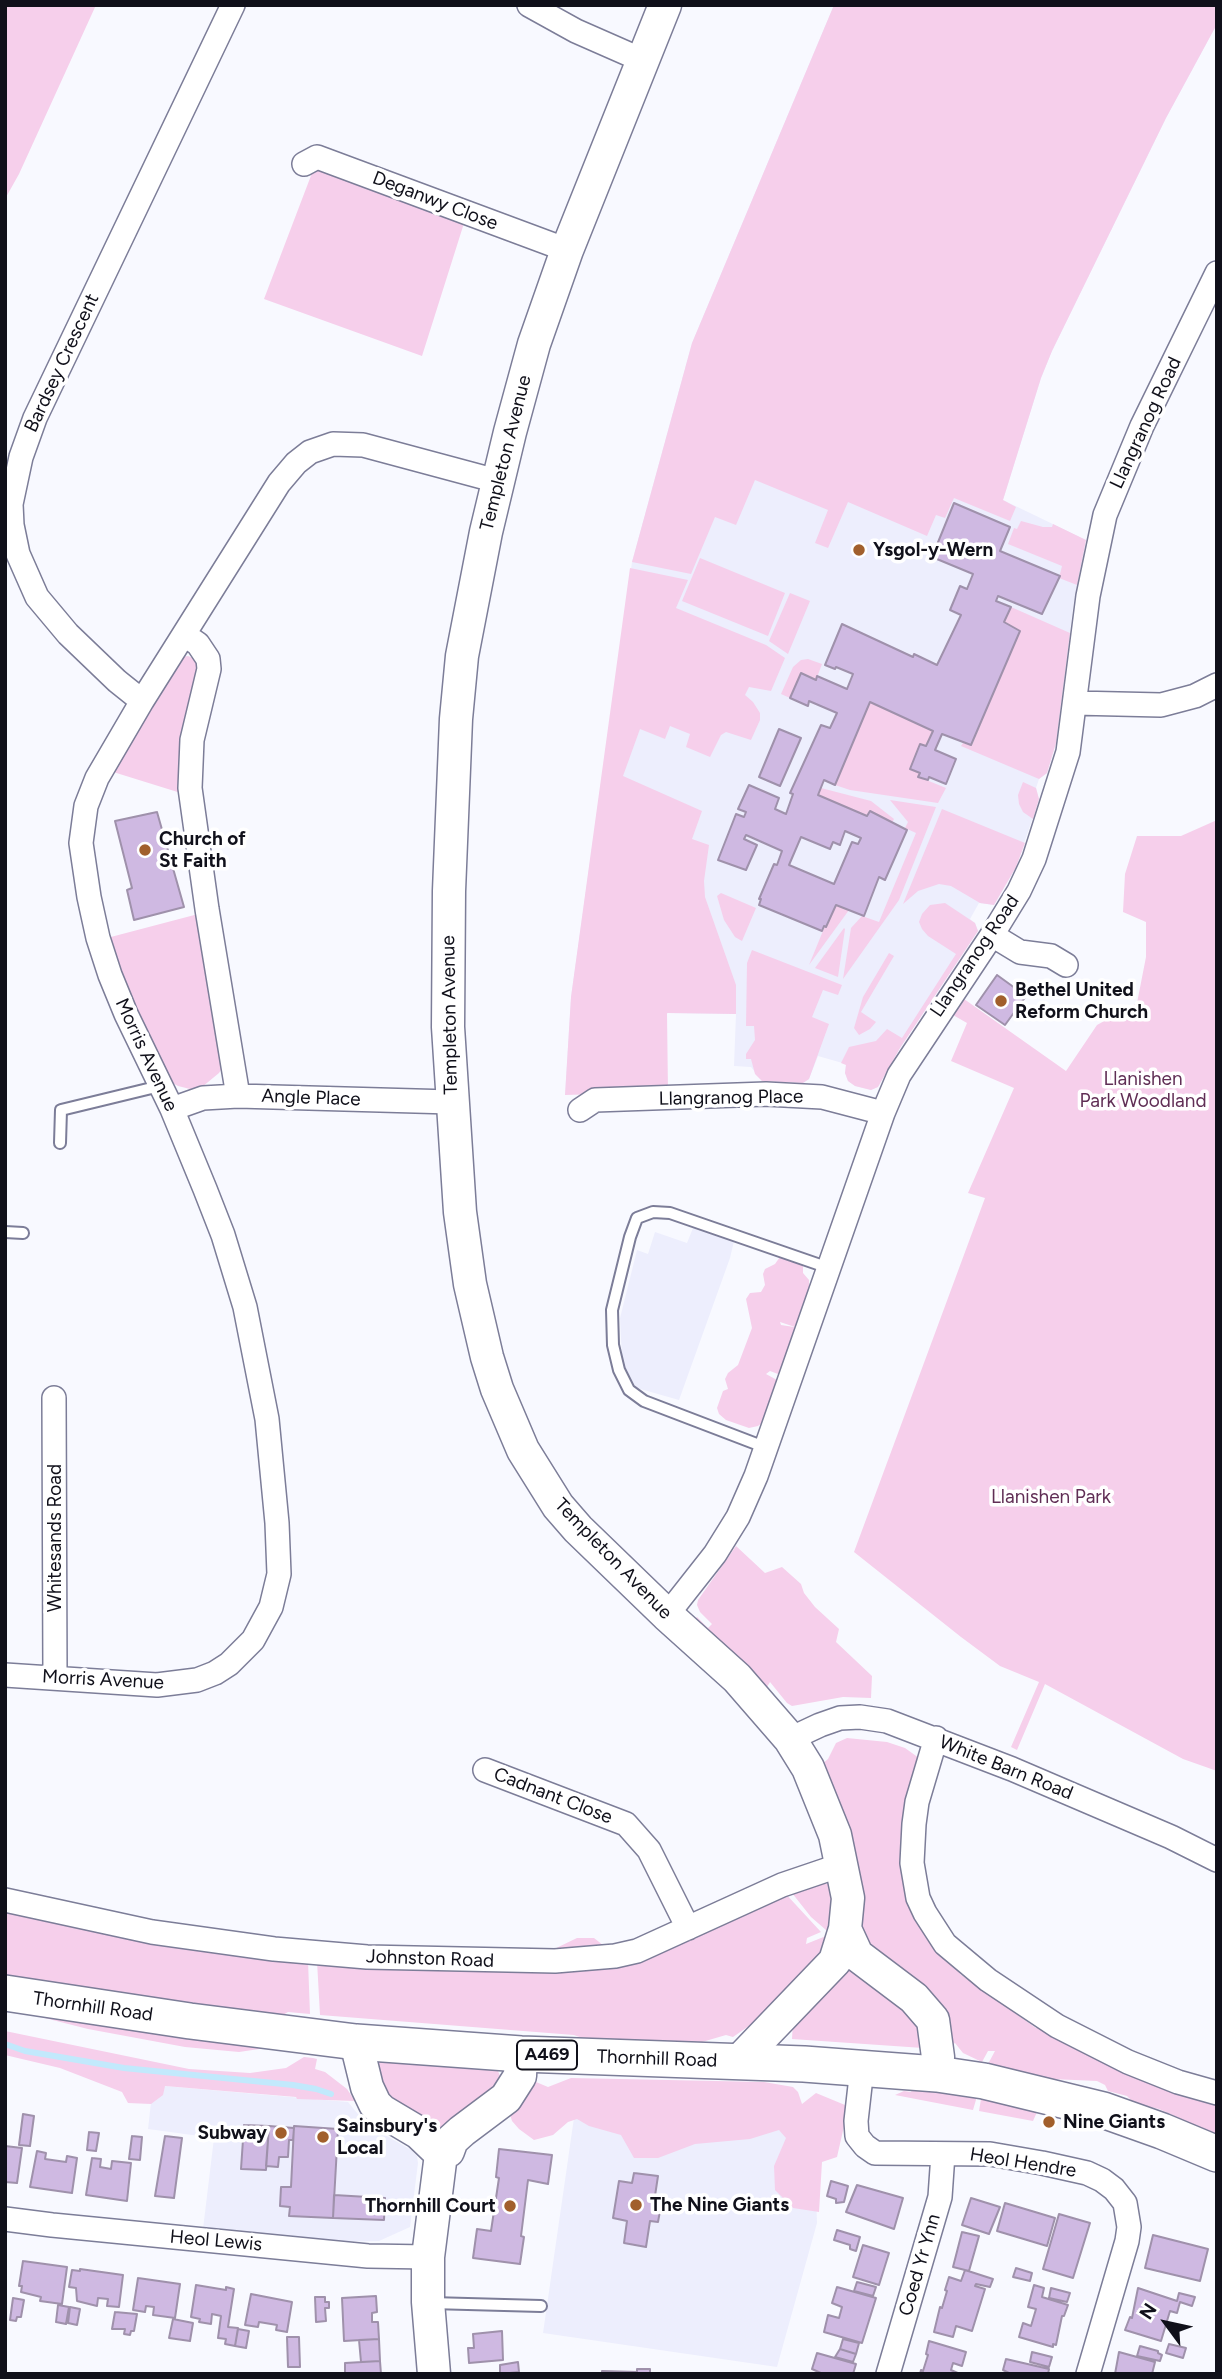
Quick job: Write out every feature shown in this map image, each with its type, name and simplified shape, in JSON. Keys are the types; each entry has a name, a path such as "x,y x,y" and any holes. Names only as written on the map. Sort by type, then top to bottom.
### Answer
{"main road":[{"name":"Thornhill Road","path":"5,1993 356,2042 521,2054 739,2061 937,2074 984,2081 1103,2110 1217,2154"}],"street":[{"name":"Bardsey Crescent","path":"142,701 117,681 48,613 27,579 18,555 9,526 11,505 19,467 35,418 233,5"},
{"path":"529,5 576,31 642,60"},
{"name":"Templeton Avenue","path":"665,5 567,250 530,357 497,481 462,656 456,719 448,1027 460,1212 470,1284 487,1357 523,1450 558,1506 578,1529 737,1678 790,1739 808,1768 828,1815 848,1898 845,1929 835,1961 739,2061"},
{"name":"Deganwy Close","path":"304,164 317,157 567,250"},
{"name":"Llangranog Road","path":"667,1615 700,1575 728,1534 750,1491 883,1113 907,1060 992,935 1019,891 1034,859 1069,752 1088,596 1105,515 1142,426 1217,273"},
{"name":"Morris Avenue","path":"5,1675 157,1685 197,1681 215,1673 241,1653 262,1625 276,1591 279,1573 272,1458 261,1384 245,1307 223,1235 172,1109 110,975 98,938 81,843 86,806 97,778 142,701 279,483 296,463 310,452 333,444 363,445 497,481"},
{"path":"185,635 198,644 208,659 209,669 192,740 190,788 238,1096"},
{"path":"1075,704 1161,705 1195,696 1217,685"},
{"path":"992,935 1015,950 1051,957 1066,965"},
{"name":"Llangranog Place","path":"580,1110 595,1100 765,1094 822,1097 883,1113"},
{"name":"Angle Place","path":"172,1109 202,1098 238,1096 451,1101"},
{"name":"Whitesands Road","path":"54,1398 55,1678"},
{"name":"White Barn Road","path":"790,1739 820,1725 847,1717 887,1721 936,1738 1171,1837 1217,1860"},
{"path":"936,1738 917,1802 912,1863 918,1898 945,1944 988,1980 1057,2026 1128,2062 1217,2094"},
{"name":"Cadnant Close","path":"485,1770 626,1824 649,1850 688,1928"},
{"name":"Johnston Road","path":"5,1900 152,1932 274,1949 367,1957 583,1960 637,1951 782,1885 841,1865"},
{"path":"845,1929 857,1955 914,1998 933,2020 936,2029 937,2074"},
{"path":"356,2042 367,2087 375,2104 419,2133 441,2154"},
{"path":"441,2154 448,2151 452,2140 462,2131 506,2098 520,2076 521,2054"},
{"path":"862,2068 856,2121 857,2136 865,2146 875,2153 943,2154"},
{"path":"434,2374 428,2302 428,2257 441,2154"},
{"name":"Coed Yr Ynn","path":"888,2374 940,2197 943,2154"},
{"name":"Heol Hendre","path":"943,2154 990,2154 1087,2173 1114,2189 1125,2203 1129,2227 1126,2241 1087,2374"},
{"name":"Heol Lewis","path":"5,2218 354,2255 428,2257"}],"lane":[{"path":"60,1143 61,1111 160,1086"},
{"path":"766,1448 644,1401 629,1390 619,1370 613,1345 612,1310 630,1237 637,1218 653,1212 670,1213 829,1268"},
{"path":"5,1232 23,1233"},
{"path":"428,2302 541,2306"}],"shaded area":[{"name":"Ysgol-y-Wern","path":"834,5 1217,5 1217,24 1166,118 1052,351 1003,500 1086,540 1073,607 1056,743 1047,773 1039,779 1036,788 1039,799 1016,867 994,905 979,903 970,919 978,931 900,1048 878,1087 871,1090 855,1086 848,1081 846,1064 818,1056 809,1079 803,1083 762,1081 751,1067 734,1066 736,1014 668,1013 565,1095 571,997 632,562 692,343"},
{"path":"693,1228 734,1241 679,1400 637,1388 628,1377 622,1359 620,1318 637,1250 648,1254 655,1232 687,1243"},
{"path":"153,2085 348,2102 376,2136 380,2132 417,2156 410,2227 379,2241 319,2242 203,2229 214,2138 148,2129"},
{"path":"577,2097 800,2118 815,2166 817,2223 777,2367 543,2333"}],"green space":[{"path":"5,5 96,5 5,199"},
{"path":"834,5 1217,5 1217,24 1166,118 1052,351 1003,500 1016,507 1010,521 954,498 945,518 936,515 927,536 848,502 828,548 815,543 828,510 755,480 736,525 715,517 691,574 632,562 692,343"},
{"path":"320,168 465,220 422,356 264,299 312,173"},
{"path":"1021,521 1043,527 1052,527 1053,524 1086,540 1077,585 1059,578 1062,566 1008,544 1014,528 1017,529"},
{"path":"700,558 785,593 768,636 682,601"},
{"path":"630,568 688,580 676,608 766,645 785,658 771,691 749,687 745,695 760,713 760,720 751,740 726,732 721,735 710,757 686,747 690,734 670,726 665,739 640,729 623,776 702,811 692,839 709,845 704,881 705,897 736,985 736,1014 667,1013 668,1092 565,1095 571,997"},
{"path":"790,593 810,601 788,654 769,641"},
{"path":"1011,607 1070,633 1056,743 1047,773 1039,779 961,746 963,743 972,745 1019,631 1004,622"},
{"path":"188,656 200,661 184,794 110,771 183,657"},
{"path":"808,659 822,664 816,680 801,674 790,698 781,694 793,667 801,660"},
{"path":"870,702 933,731 926,746 920,744 910,769 920,773 919,777 946,788 938,803 850,790 835,785"},
{"path":"1023,782 1036,788 1039,799 1033,819 1023,812 1019,804 1018,795"},
{"path":"821,788 871,801 894,819 892,823 870,811 867,816 818,795"},
{"path":"890,800 936,807 899,900 843,979 851,928 862,916 879,922 916,833 905,828 908,822"},
{"path":"942,809 1025,843 1016,867 994,905 980,903 951,886 939,884 918,891 903,904"},
{"name":"Llanishen Park","path":"1217,820 1217,1771 1183,1759 1045,1684 1017,1750 1011,1747 1039,1682 1000,1666 854,1552 985,1198 968,1193 1014,1088 951,1061 967,1023 953,1015 964,999 1066,1071 1097,1025 1137,1003 1146,957 1146,922 1123,912 1125,874 1137,836 1181,836"},
{"path":"721,893 756,908 742,941 735,937 724,920 717,896"},
{"path":"945,903 975,923 978,931 900,1048 878,1087 871,1090 855,1086 848,1081 846,1065 841,1063 849,1047 876,1041 887,1029 902,1038 956,954 928,936 919,922 930,905"},
{"path":"836,905 849,910 809,965 825,926"},
{"path":"202,913 223,1066 219,1073 202,1087 190,1089 178,1086 162,1074 107,938"},
{"path":"844,928 838,977 815,968"},
{"path":"752,950 842,985 838,995 823,990 812,1017 829,1024 809,1079 803,1083 762,1081 755,1074 751,1059 746,1059 746,1054 755,1040 754,1026 746,1026 747,963"},
{"path":"889,953 894,956 861,1012 876,1022 859,1035 854,1028 863,997"},
{"path":"782,1254 803,1262 803,1273 809,1280 809,1287 795,1327 780,1322 781,1325 794,1327 797,1342 785,1371 780,1370 778,1374 770,1371 766,1374 777,1380 774,1390 777,1397 773,1408 765,1415 763,1422 749,1428 726,1420 717,1408 723,1391 728,1389 725,1379 738,1365 752,1328 746,1299 750,1293 761,1292 765,1285 765,1269 775,1264"},
{"path":"736,1546 765,1573 782,1567 801,1584 804,1593 815,1607 839,1629 836,1642 872,1676 871,1698 843,1697 792,1706 770,1682 767,1687 776,1698 772,1702 693,1621 697,1617 708,1628 712,1624 700,1612 698,1600"},
{"path":"847,1738 887,1742 905,1748 919,1758 904,1848 959,1965 960,1974 1036,2028 1043,2027 1217,2085 1217,2135 1159,2109 1132,2101 1127,2096 1108,2091 1105,2085 1097,2081 1052,2079 1038,2083 988,2064 995,2051 988,2051 982,2062 963,2053 955,2043 951,2045 865,1946 822,1764 828,1759 836,1743"},
{"path":"816,1884 828,1884 837,1889 838,1926 826,1930 811,1917 792,1893"},
{"path":"784,1892 821,1932 807,1938 806,1944 836,1932 833,1946 756,2021 733,2037 726,2035 702,2042 582,2038 574,2035 320,2015 317,1961 548,1952 577,1938 594,1938 608,1949"},
{"path":"5,1901 308,1961 310,2014 288,2012 283,2015 308,2018 308,2022 110,2002 104,1990 80,1986 75,1989 5,1977"},
{"path":"846,1967 917,2005 923,2048 792,2039 793,2022"},
{"path":"25,2013 266,2048 239,2052 185,2047 88,2029"},
{"path":"5,2031 189,2069 250,2073 286,2068 304,2057 313,2058 317,2059 315,2069 325,2072 347,2089 355,2101 297,2099 165,2086 163,2095 151,2104 128,2103 122,2092 60,2068 5,2055"},
{"path":"379,2060 492,2069 498,2071 503,2083 440,2134 383,2099 377,2062"},
{"path":"571,2078 764,2082 793,2087 802,2104 816,2093 845,2105 847,2113 837,2157 822,2162 819,2212 793,2208 775,2190 774,2166 786,2138 779,2130 750,2139 695,2144 658,2158 634,2158 621,2135 589,2126 577,2119 568,2122 553,2135 534,2140 512,2121 508,2108 527,2084 536,2082 548,2087"},
{"path":"913,2086 978,2093 973,2110 895,2095 904,2091 911,2092"},
{"path":"982,2093 1037,2112 1033,2121 979,2111"}],"building":[{"path":"954,503 1010,527 1000,551 1060,576 1042,614 998,596 996,601 1011,607 1004,622 1020,631 971,745 942,734 935,750 956,759 946,784 929,777 928,780 918,777 920,773 910,769 920,744 926,746 933,731 870,702 835,785 824,780 818,795 867,816 870,811 907,830 885,880 879,877 864,916 836,905 822,931 759,905 759,899 782,851 746,835 744,839 757,845 746,870 718,860 736,814 744,817 746,812 738,809 749,785 779,798 775,809 786,814 793,794 790,793 821,725 830,728 837,713 809,701 808,706 790,698 801,673 816,680 817,676 847,689 853,674 825,665 842,624 913,657 914,654 937,665 961,615 950,610 960,586 967,589 973,574 932,557","holes":["845,831 861,838 858,844 852,842 834,884 789,865 801,837 830,849 833,842 840,845"]},
{"path":"779,729 801,738 780,786 759,777"},
{"name":"Church of St Faith","path":"157,812 184,907 134,920 127,890 132,888 115,821"},
{"name":"Bethel United Reform Church","path":"997,975 1026,996 1005,1025 976,1005"},
{"path":"23,2114 34,2116 30,2146 19,2145"},
{"path":"244,2125 269,2126 266,2170 241,2169"},
{"path":"269,2126 294,2128 293,2140 289,2140 288,2157 279,2157 278,2167 266,2166"},
{"path":"294,2126 338,2129 333,2218 289,2216 290,2207 280,2206 281,2187 291,2187"},
{"path":"89,2132 99,2133 96,2151 87,2150"},
{"path":"132,2136 142,2137 140,2160 129,2159"},
{"path":"165,2136 182,2138 174,2198 155,2196"},
{"path":"5,2146 22,2148 17,2183 5,2182"},
{"name":"Thornhill Court","path":"499,2149 552,2155 548,2184 528,2180 520,2264 473,2258 477,2229 491,2231 499,2178 496,2177"},
{"path":"37,2151 46,2153 45,2159 66,2162 67,2156 77,2158 72,2193 30,2187"},
{"path":"92,2158 101,2159 100,2167 111,2169 112,2161 131,2163 127,2201 86,2195"},
{"path":"634,2173 658,2176 653,2209 660,2211 658,2222 650,2221 646,2247 624,2243 627,2221 613,2218 619,2181 632,2183"},
{"path":"831,2181 848,2186 844,2202 836,2203 836,2199 827,2196"},
{"path":"857,2185 903,2198 894,2229 846,2212"},
{"path":"334,2195 385,2198 384,2220 333,2218"},
{"path":"971,2198 1000,2207 989,2234 962,2225"},
{"path":"1005,2203 1055,2218 1047,2246 997,2231"},
{"path":"1059,2214 1090,2223 1073,2278 1043,2269"},
{"path":"837,2230 860,2237 856,2251 850,2249 850,2245 834,2240"},
{"path":"962,2232 979,2236 969,2271 953,2267"},
{"path":"1153,2235 1208,2249 1200,2281 1145,2268"},
{"path":"863,2245 889,2253 879,2285 853,2277"},
{"path":"23,2261 67,2267 62,2304 40,2301 41,2297 21,2292 22,2286 19,2286"},
{"path":"1016,2268 1032,2273 1030,2281 1013,2277"},
{"path":"72,2270 123,2275 119,2307 107,2306 108,2299 98,2298 97,2306 77,2301 76,2288 69,2287"},
{"path":"965,2270 993,2279 990,2287 975,2286 985,2289 972,2331 956,2326 953,2337 934,2332 949,2277 961,2281"},
{"path":"138,2278 180,2284 175,2318 153,2315 154,2307 146,2306 145,2312 133,2310"},
{"path":"857,2282 876,2287 873,2296 854,2291"},
{"path":"196,2285 234,2289 228,2327 238,2328 235,2346 225,2344 226,2339 218,2338 221,2316 212,2314 211,2324 191,2317"},
{"path":"1034,2285 1044,2288 1042,2297 1068,2305 1062,2316 1056,2345 1053,2344 1053,2347 1019,2337 1023,2323 1031,2326 1036,2309 1028,2307"},
{"path":"837,2287 876,2298 862,2343 824,2332 828,2315 839,2318 842,2307 832,2303"},
{"path":"1051,2288 1070,2293 1067,2302 1049,2298"},
{"path":"1138,2288 1177,2301 1179,2293 1195,2297 1192,2306 1180,2302 1177,2313 1170,2311 1161,2341 1125,2330 1130,2317 1132,2318"},
{"path":"251,2294 292,2302 287,2332 276,2330 277,2325 259,2322 258,2327 245,2325"},
{"path":"376,2296 377,2312 372,2313 372,2322 378,2322 379,2339 344,2341 342,2298"},
{"path":"315,2297 325,2297 325,2302 329,2302 329,2308 325,2308 326,2321 316,2322"},
{"path":"13,2298 24,2300 21,2317 17,2317 16,2321 10,2320"},
{"path":"58,2305 69,2307 66,2324 56,2322"},
{"path":"70,2307 80,2309 77,2325 68,2323"},
{"path":"115,2312 137,2314 134,2331 131,2331 130,2335 124,2334 125,2329 112,2329"},
{"path":"173,2319 193,2323 190,2341 169,2338"},
{"path":"238,2329 249,2331 246,2348 235,2346"},
{"path":"502,2331 503,2360 469,2363 468,2348 474,2348 473,2334"},
{"path":"287,2337 299,2337 300,2367 288,2367"},
{"path":"379,2339 380,2361 361,2362 359,2340"},
{"path":"843,2339 859,2343 856,2354 840,2349"},
{"path":"929,2341 966,2352 962,2366 953,2363 951,2370 960,2374 920,2374 928,2355"},
{"path":"1169,2344 1186,2348 1183,2358 1166,2353"},
{"path":"1140,2346 1158,2351 1162,2355 1160,2361 1137,2356"},
{"path":"840,2349 856,2354 853,2362 835,2357"},
{"path":"1032,2352 1052,2357 1049,2367 1030,2362"},
{"path":"1119,2352 1155,2362 1152,2374 1115,2374"},
{"path":"817,2353 856,2364 853,2374 823,2374 812,2369"},
{"path":"1006,2359 1049,2369 1048,2374 1011,2374 1003,2370"},
{"path":"380,2361 381,2374 345,2374 345,2363"},
{"path":"518,2362 519,2372 500,2374 500,2365"},
{"path":"637,2369 650,2369 650,2374 602,2374 602,2371 637,2372"}],"waterway":[{"path":"5,2044 25,2051 124,2068 293,2085 331,2094"}],"place":[{"name":"Ysgol-y-Wern","path":"859,550"},
{"name":"Church of St Faith","path":"145,850"},
{"name":"Bethel United Reform Church","path":"1001,1001"},
{"name":"Nine Giants","path":"1049,2122"},
{"name":"Subway","path":"281,2133"},
{"name":"Sainsbury's Local","path":"323,2137"},
{"name":"The Nine Giants","path":"636,2205"},
{"name":"Thornhill Court","path":"510,2206"}],"park label":[{"name":"Llanishen Park Woodland","path":"1143,1090"}]}
